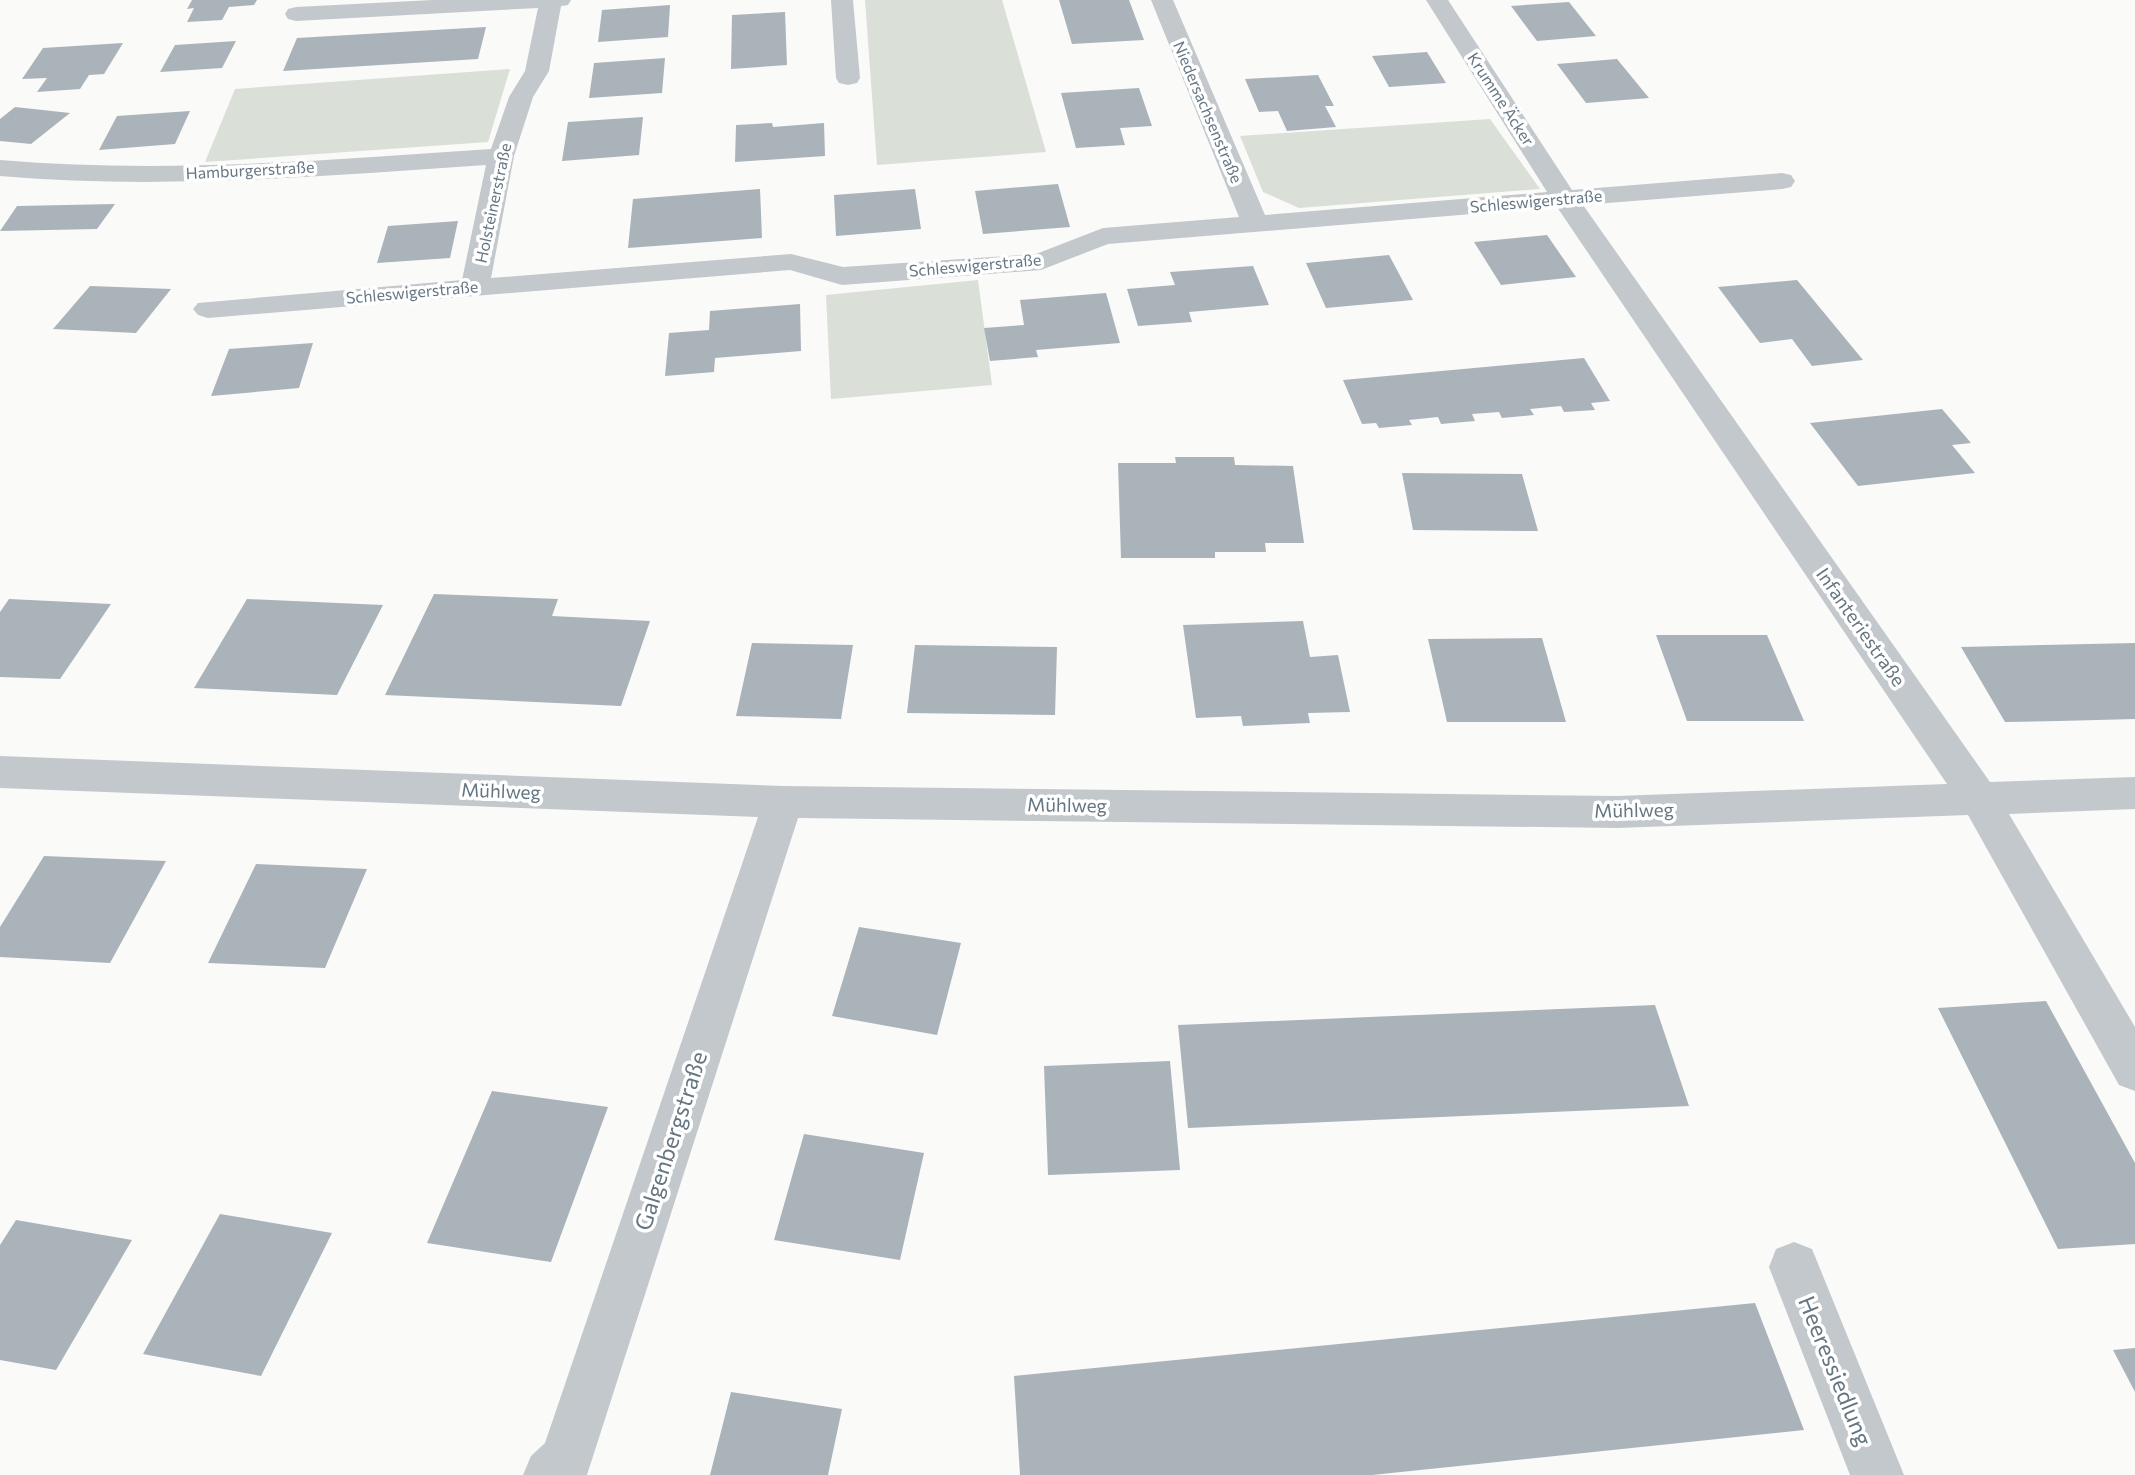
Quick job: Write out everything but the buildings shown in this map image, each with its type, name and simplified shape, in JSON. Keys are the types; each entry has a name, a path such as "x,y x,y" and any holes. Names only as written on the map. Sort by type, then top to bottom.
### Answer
{"street":[{"name":"Holsteinerstraße","path":"475,287 501,156 521,97 537,71 551,0"},
{"path":"296,14 560,0"},
{"path":"842,0 848,78"},
{"name":"Niedersachsenstraße","path":"1162,0 1255,223"},
{"name":"Krumme Äcker","path":"1437,0 1565,199"},
{"name":"Hamburgerstraße","path":"0,168 119,174 225,173 501,156"},
{"name":"Schleswigerstraße","path":"208,309 791,262 842,276 1041,262 1102,236 1782,181"},
{"name":"Infanteriestraße","path":"1565,199 1978,797 2135,1070"},
{"name":"Mühlweg","path":"0,772 783,802 1617,812 2135,793"},
{"name":"Galgenbergstraße","path":"550,1475 566,1460 783,802"},
{"name":"Heeressiedlung","path":"1794,1266 1877,1475"}],"shaded area":[{"path":"865,0 1002,0 1046,152 877,165"},
{"path":"510,69 488,142 205,162 235,89"},
{"path":"1490,119 1540,189 1299,208 1263,192 1240,136"},
{"path":"978,280 992,385 831,399 826,295"}]}
